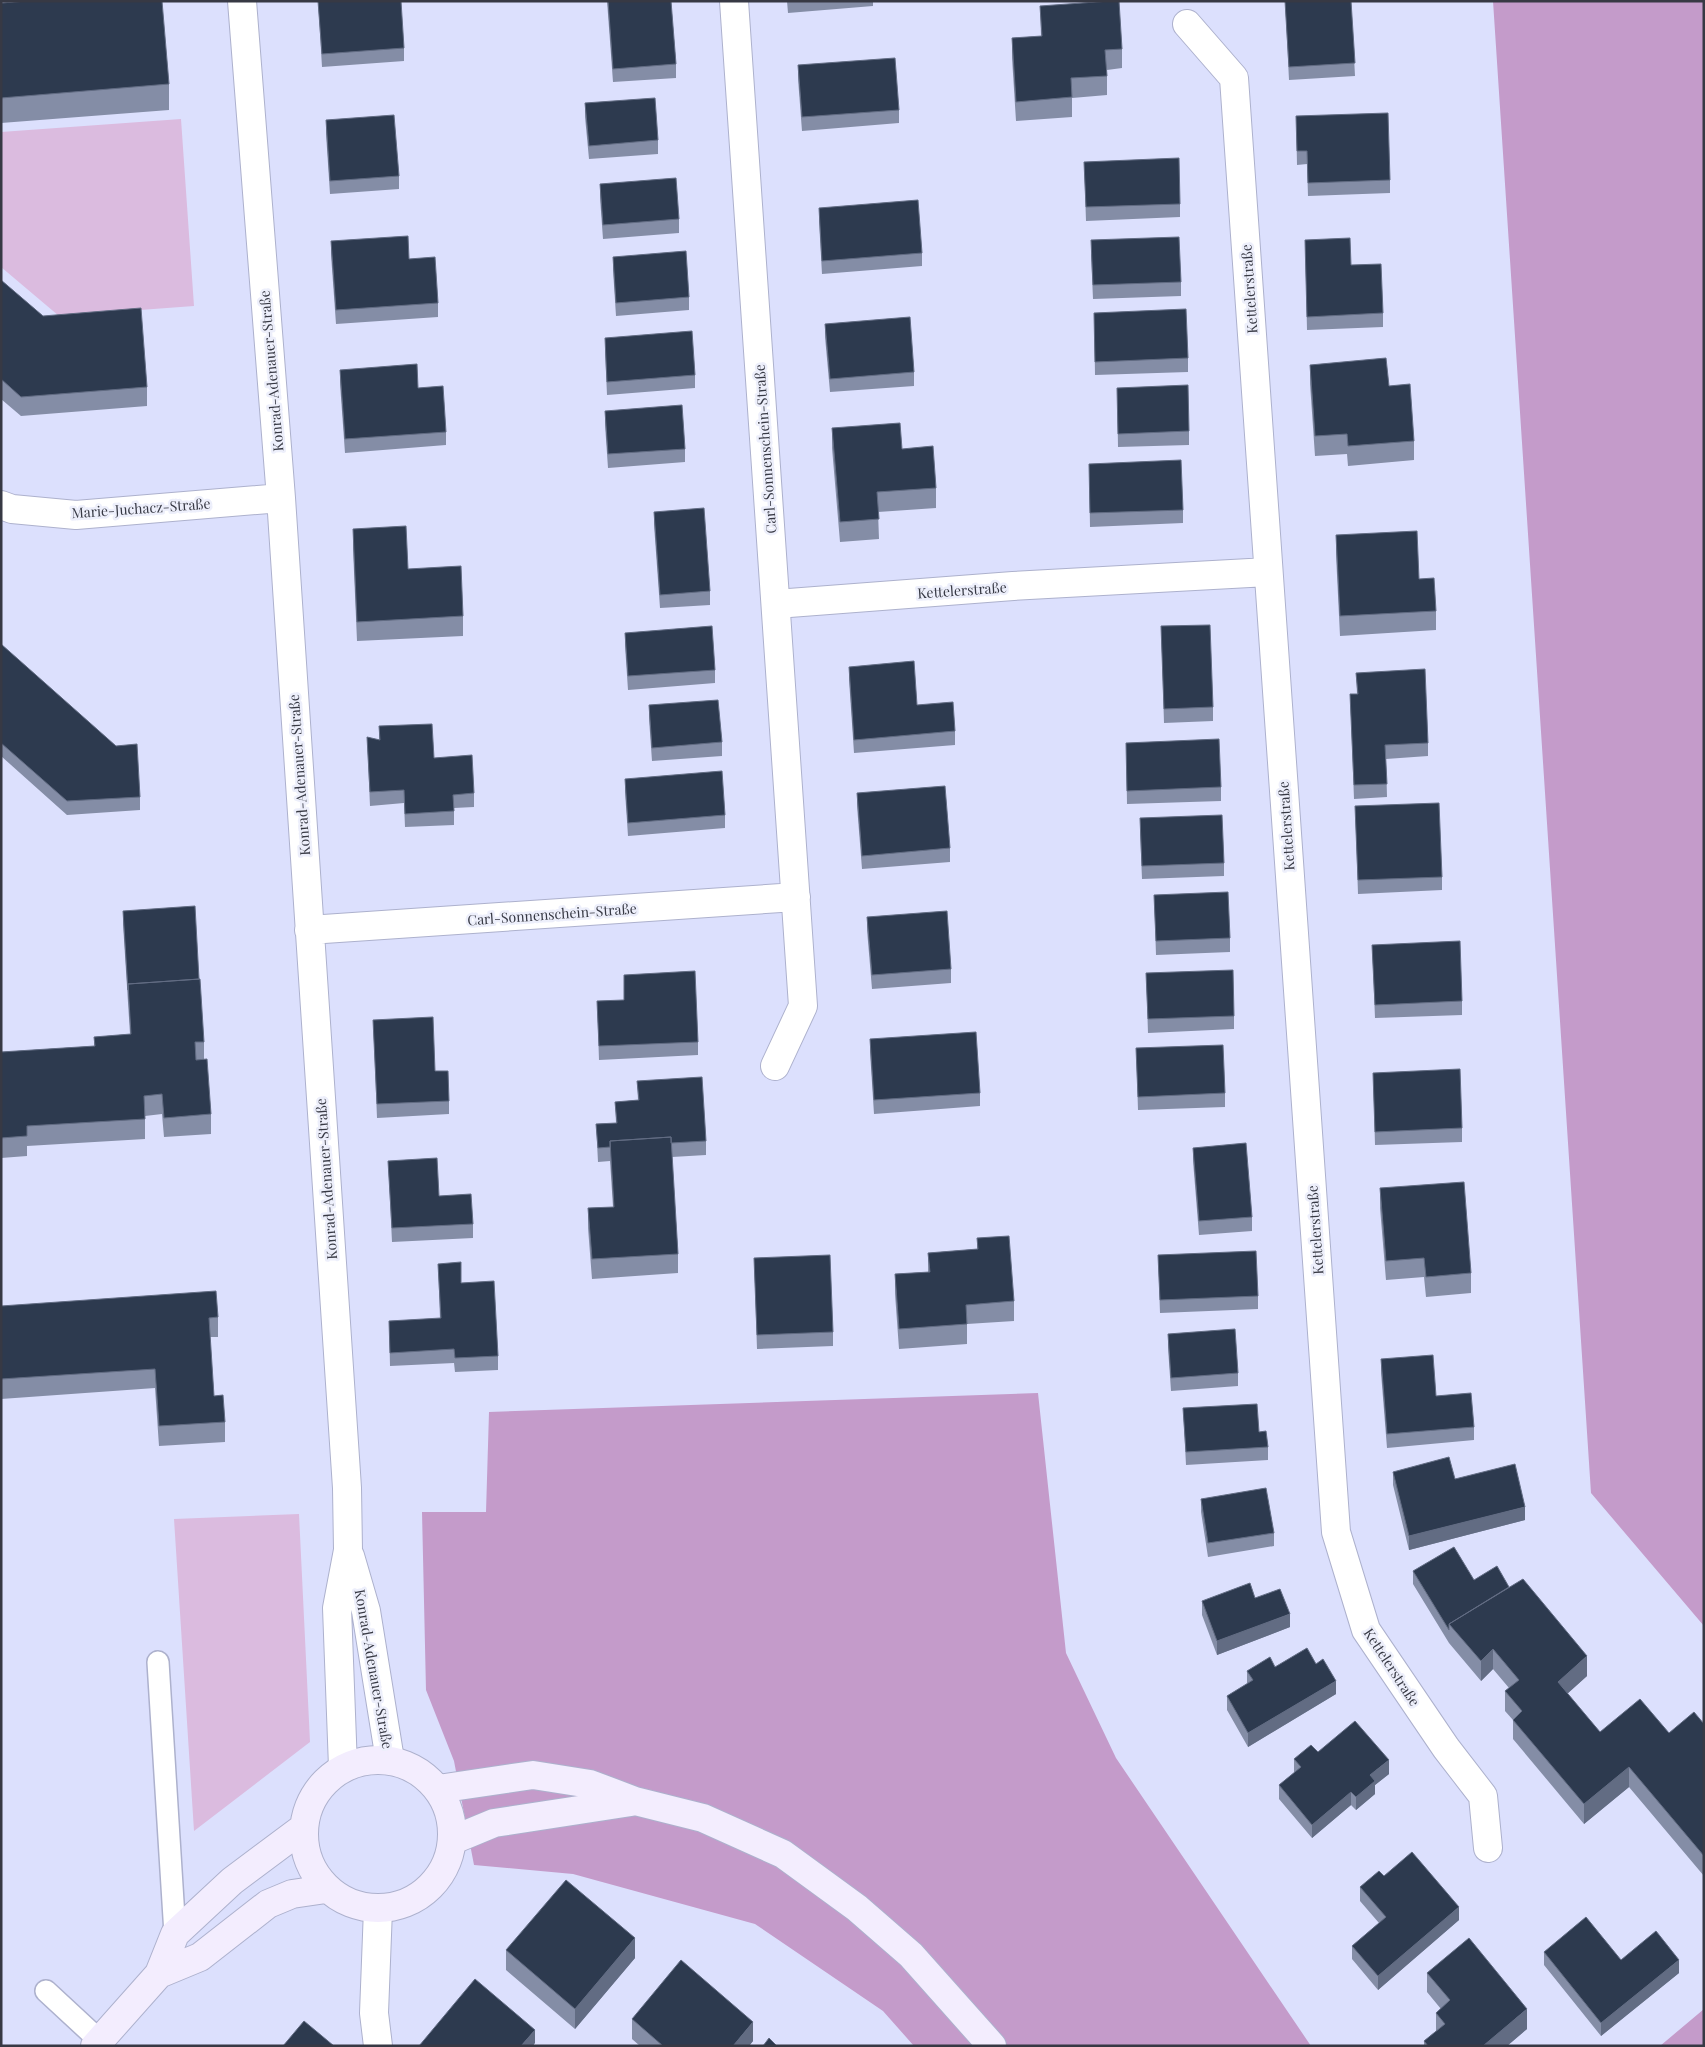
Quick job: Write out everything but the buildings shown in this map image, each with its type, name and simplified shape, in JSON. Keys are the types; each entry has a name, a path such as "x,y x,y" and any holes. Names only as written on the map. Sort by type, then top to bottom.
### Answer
{"street":[{"name":"Konrad-Adenauer-Straße","path":"242,1 281,498 346,1468 348,1550 337,1608 343,1767"},
{"name":"Carl-Sonnenschein-Straße","path":"734,1 803,1006 775,1066"},
{"name":"Kettelerstraße","path":"1187,24 1234,78 1336,1532 1366,1630 1446,1748 1483,1796 1488,1848"},
{"name":"Marie-Juchacz-Straße","path":"1,505 12,509 76,514 281,498"},
{"name":"Kettelerstraße","path":"776,604 1013,586 1268,572"},
{"name":"Carl-Sonnenschein-Straße","path":"309,930 796,897"},
{"name":"Konrad-Adenauer-Straße","path":"348,1550 366,1611 390,1760"},
{"path":"366,1760 390,1760 417,1770 438,1789 450,1813 453,1840 441,1875 414,1900 378,1909 350,1904 326,1889 308,1861 303,1828 308,1804 323,1782 343,1767 366,1760"},
{"path":"438,1789 532,1775 590,1784 635,1801 703,1818 783,1854 857,1908 911,1955 992,2046"},
{"path":"453,1840 494,1823 635,1801"},
{"path":"98,2043 159,1974 175,1934 232,1881 303,1828"},
{"path":"159,1974 200,1957 268,1904 292,1894 326,1889"},
{"path":"378,1909 374,2013 378,2046"}],"lane":[{"path":"158,1662 175,1934"},
{"path":"46,1991 98,2043"}],"shaded area":[{"path":"1493,1 1704,1 1704,1626 1591,1493"},
{"path":"181,119 194,306 59,316 1,267 1,132"},
{"path":"1038,1393 1066,1653 1116,1758 1311,2046 914,2046 883,2011 755,1924 573,1874 474,1865 454,1761 426,1690 422,1512 486,1512 489,1412"},
{"path":"299,1514 310,1742 194,1831 174,1519"},
{"path":"1704,2009 1704,2046 1660,2046"}]}
